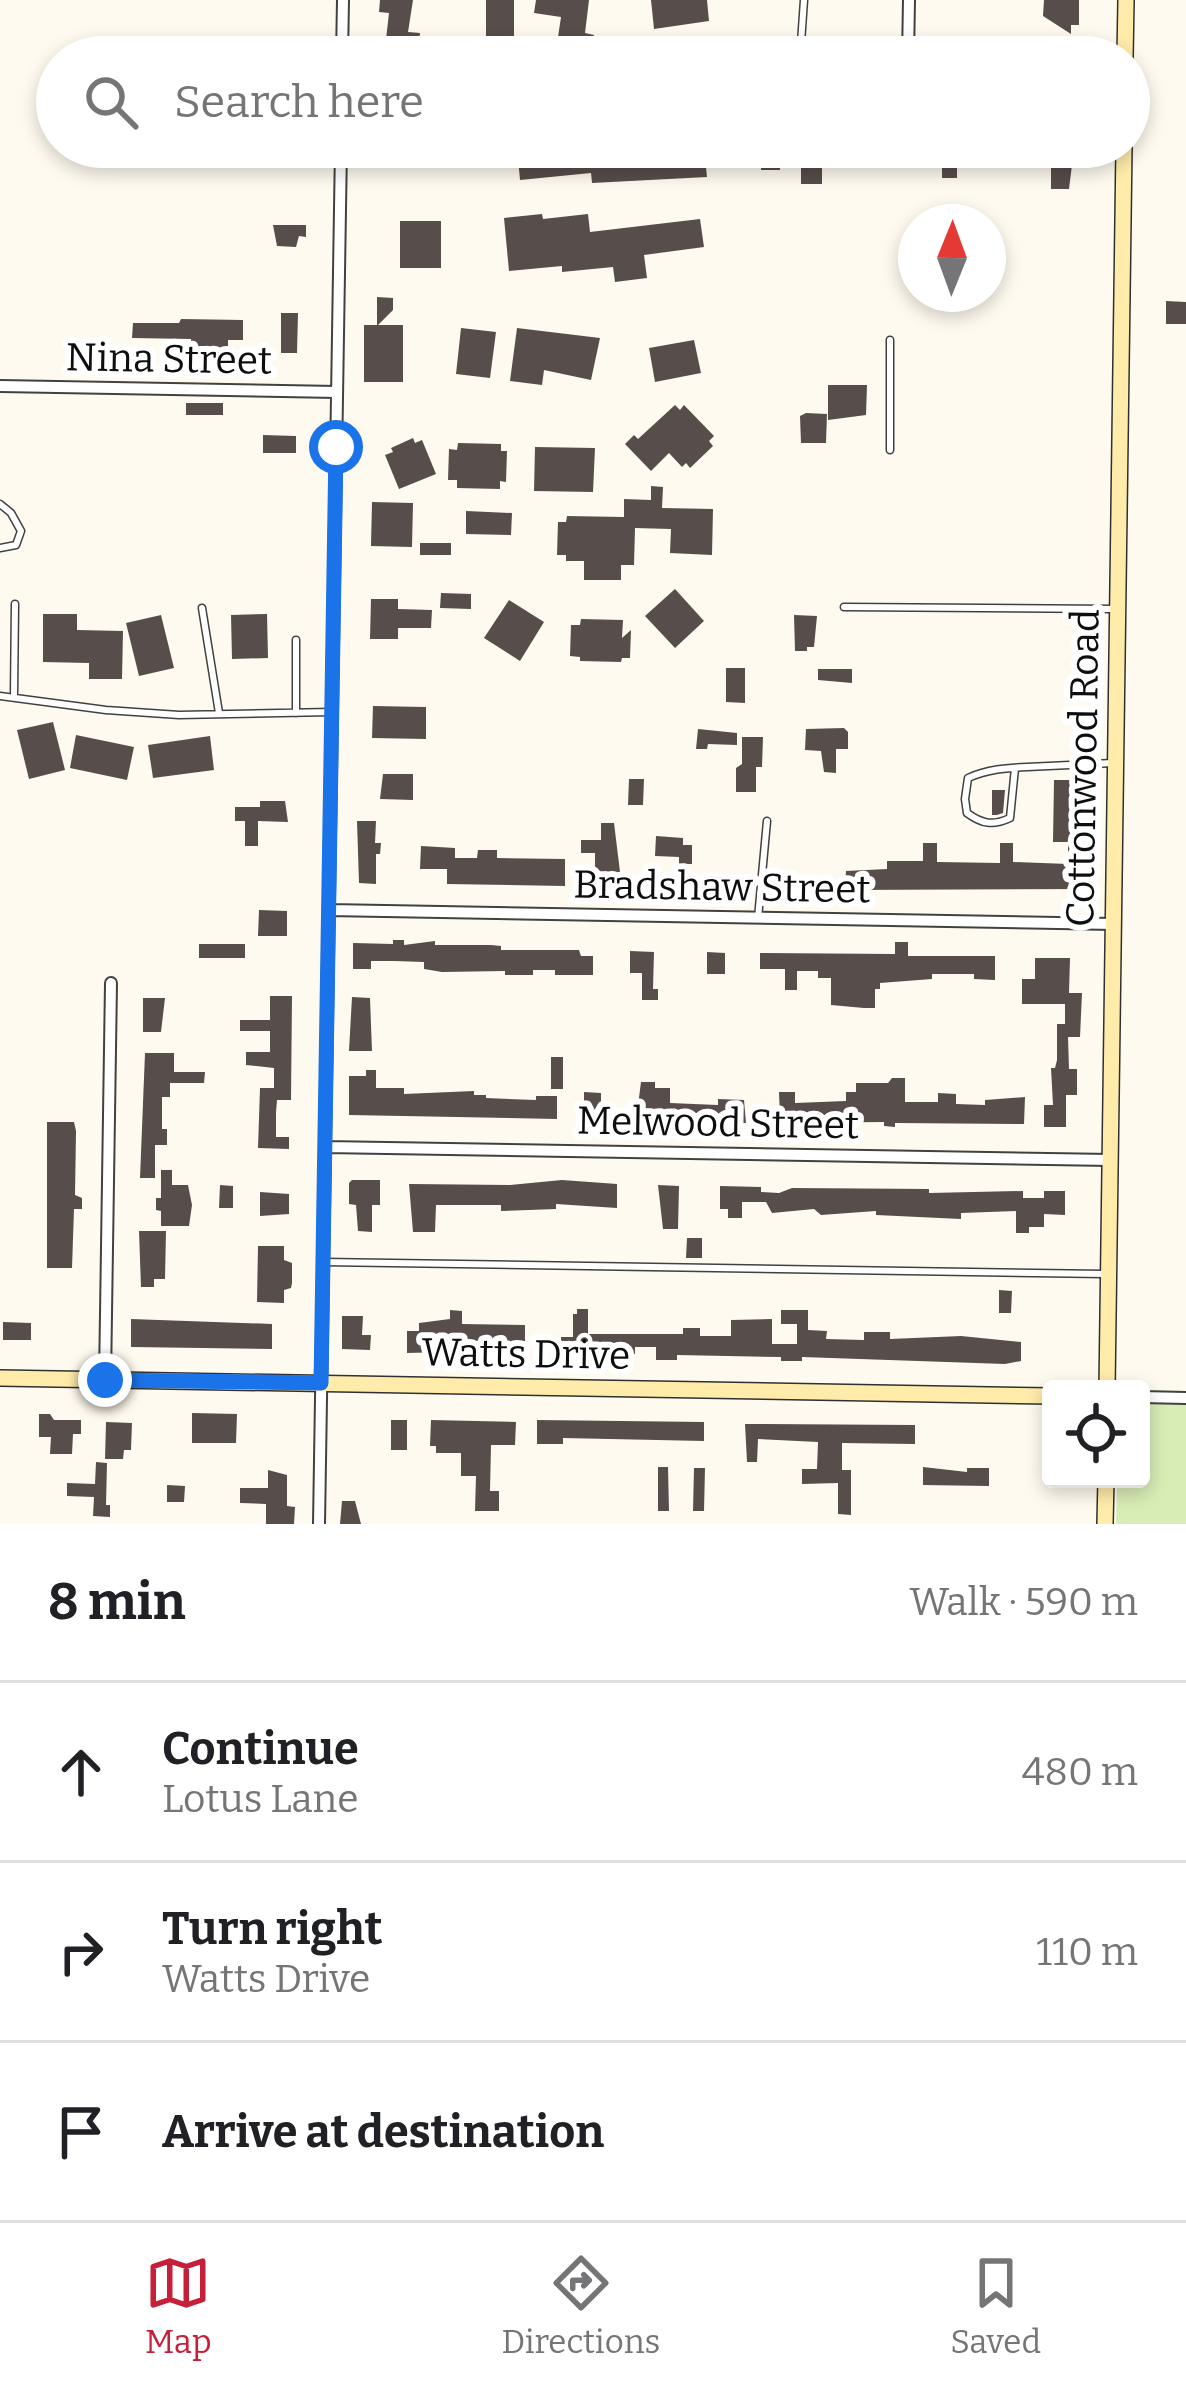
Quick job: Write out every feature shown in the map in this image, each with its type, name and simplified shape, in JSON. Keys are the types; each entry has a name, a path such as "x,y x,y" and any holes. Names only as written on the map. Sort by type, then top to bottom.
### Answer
{"street":[{"path":"342,36 343,0"},
{"path":"908,36 909,0"},
{"path":"1126,0 1126,36"},
{"path":"319,1524 341,168"},
{"name":"Cottonwood Road","path":"1107,1380 1124,168"},
{"name":"Nina Street","path":"0,386 337,392"},
{"name":"Bradshaw Street","path":"329,910 1114,924"},
{"path":"105,1380 111,983"},
{"name":"Melwood Street","path":"325,1147 1111,1160"},
{"name":"Watts Drive","path":"0,1378 1042,1396"},
{"path":"1150,1397 1186,1398"},
{"path":"1105,1524 1106,1488"}],"lane":[{"path":"801,36 804,0"},
{"path":"890,340 890,450"},
{"path":"0,504 21,530 16,545 0,548"},
{"path":"14,604 14,695"},
{"path":"202,608 219,713"},
{"path":"844,608 1118,609"},
{"path":"296,640 296,713"},
{"path":"0,696 106,710 332,712"},
{"path":"1015,768 1010,818 997,824 967,813 968,778 986,770 1015,768 1116,763"},
{"path":"758,917 767,820"},
{"path":"323,1262 1109,1274"}],"green space":[{"path":"1150,1390 1186,1391 1186,1524 1116,1524 1117,1488 1150,1488"}],"building":[{"path":"380,0 413,0 408,32 420,36 386,36 389,13 379,12"},
{"path":"486,0 514,0 514,36 486,36"},
{"path":"536,0 589,0 585,33 594,36 558,36 561,17 534,13"},
{"path":"651,0 707,0 709,21 654,29"},
{"path":"1044,0 1079,0 1079,25 1071,25 1071,34 1043,16"},
{"path":"519,168 706,168 707,177 592,183 591,173 520,180"},
{"path":"801,168 822,168 822,184 801,184"},
{"path":"942,168 957,168 957,178 942,178"},
{"path":"1051,168 1072,168 1069,189 1051,189"},
{"path":"542,214 543,219 588,214 590,232 700,219 704,247 644,255 647,278 615,282 613,267 509,271 504,218"},
{"path":"400,221 441,221 441,268 400,268"},
{"path":"273,225 306,225 306,237 299,236 296,247 277,246"},
{"path":"377,297 393,298 393,310 378,325 403,325 403,382 364,382 364,325 377,325"},
{"path":"1166,301 1186,302 1186,324 1166,324"},
{"path":"281,313 298,313 297,353 281,353"},
{"path":"181,319 243,320 243,340 228,340 228,352 216,352 191,351 191,339 132,338 133,323 179,323"},
{"path":"461,328 496,332 490,378 456,374"},
{"path":"517,328 600,338 591,380 544,370 542,385 510,381"},
{"path":"694,340 701,373 655,382 649,348"},
{"path":"828,385 867,385 866,415 828,420"},
{"path":"186,403 223,403 223,415 186,415"},
{"path":"675,405 680,410 684,405 714,436 709,441 713,446 690,468 686,463 682,467 669,453 651,471 625,444 634,435 638,439"},
{"path":"827,414 826,443 801,443 800,416"},
{"path":"263,435 296,436 296,453 263,453"},
{"path":"413,438 415,443 422,440 436,474 399,489 385,455"},
{"path":"458,443 501,444 501,451 507,451 506,482 500,481 500,489 457,488 457,480 448,480 449,449 457,450"},
{"path":"535,447 595,448 593,492 534,491"},
{"path":"651,486 663,487 662,508 713,509 712,555 670,553 671,529 635,528 634,565 621,565 621,580 584,580 584,561 566,561 566,555 557,555 558,522 566,522 567,516 624,517 624,499 651,500"},
{"path":"372,502 413,503 412,547 371,546"},
{"path":"466,511 512,513 511,535 466,534"},
{"path":"420,543 451,543 451,555 420,555"},
{"path":"675,589 704,621 675,648 645,616"},
{"path":"441,593 471,594 471,609 440,608"},
{"path":"371,599 398,599 398,609 432,610 431,628 398,628 398,639 370,639"},
{"path":"509,600 544,622 520,661 484,638"},
{"path":"43,614 77,614 77,630 123,631 122,679 89,679 89,663 43,662"},
{"path":"267,614 268,658 232,659 231,615"},
{"path":"161,615 174,668 139,676 126,623"},
{"path":"794,615 817,616 814,647 807,651 795,651"},
{"path":"581,619 623,620 622,638 631,630 630,658 580,661 570,656 571,625 580,625"},
{"path":"726,668 745,668 745,703 726,702"},
{"path":"818,669 852,669 852,683 818,680"},
{"path":"373,706 426,707 426,739 372,738"},
{"path":"53,722 65,770 29,779 17,730"},
{"path":"844,728 848,749 836,749 836,773 824,772 821,751 805,750 806,729"},
{"path":"698,729 737,733 737,745 708,744 707,749 696,749"},
{"path":"76,735 134,747 127,780 70,768"},
{"path":"210,736 214,770 153,778 148,745"},
{"path":"742,737 763,737 756,792 736,792"},
{"path":"383,774 413,774 413,800 380,799"},
{"path":"629,779 644,779 643,805 628,805"},
{"path":"1054,780 1079,780 1080,850 1087,864 1087,889 845,890 846,871 887,869 887,861 923,861 923,843 937,843 937,862 1000,863 1000,843 1013,843 1013,862 1068,864 1068,842 1053,842"},
{"path":"992,790 1005,790 1003,813 997,815 992,815"},
{"path":"260,801 285,801 288,822 258,821 258,846 245,846 245,821 235,821 235,807 260,807"},
{"path":"357,821 376,821 375,843 381,843 380,854 376,854 376,884 359,883"},
{"path":"601,823 614,823 621,880 595,880 595,853 581,853 581,840 601,840"},
{"path":"656,836 683,838 683,845 692,845 692,864 679,864 679,857 655,856"},
{"path":"421,846 455,848 455,858 477,858 478,850 497,850 497,858 565,859 565,886 447,884 447,869 420,869"},
{"path":"259,910 287,911 287,936 258,936"},
{"path":"393,940 404,940 404,945 435,941 435,945 501,946 501,950 579,950 581,956 593,956 593,975 555,975 555,970 533,970 533,975 442,972 424,969 424,962 394,961 371,961 371,969 353,969 353,943 393,944"},
{"path":"895,942 908,942 908,956 995,956 995,980 974,979 974,974 932,974 932,979 880,983 880,989 875,989 875,1008 864,1008 831,1005 831,978 818,978 818,971 797,971 797,990 785,990 785,969 760,969 760,953 895,954"},
{"path":"199,944 245,944 245,958 199,958"},
{"path":"630,951 654,952 653,989 658,989 658,1000 642,1000 642,973 630,973"},
{"path":"707,952 725,953 725,974 707,974"},
{"path":"1035,958 1070,958 1069,993 1082,993 1080,1037 1068,1037 1069,1069 1077,1069 1077,1095 1066,1095 1066,1127 1044,1127 1044,1105 1053,1105 1051,1068 1057,1060 1057,1024 1065,1024 1065,1004 1022,1004 1022,979 1035,979"},
{"path":"270,996 292,996 291,1100 277,1100 276,1113 276,1137 289,1137 289,1149 258,1148 260,1088 274,1088 274,1068 246,1065 246,1052 270,1052 270,1031 240,1031 240,1020 270,1020"},
{"path":"352,997 370,998 372,1051 349,1051"},
{"path":"143,998 165,998 161,1032 143,1032"},
{"path":"145,1053 174,1053 174,1072 205,1072 204,1083 170,1083 170,1097 162,1097 167,1145 155,1145 155,1178 140,1178"},
{"path":"551,1057 563,1057 563,1089 551,1089"},
{"path":"366,1070 376,1070 376,1088 404,1088 404,1094 474,1091 486,1098 536,1100 536,1096 557,1096 557,1119 349,1115 349,1076 366,1076"},
{"path":"892,1078 905,1078 905,1102 938,1102 938,1093 956,1094 956,1104 985,1105 985,1100 1025,1097 1024,1124 895,1123 895,1127 884,1126 884,1122 790,1123 790,1118 780,1118 779,1092 795,1092 795,1103 846,1101 846,1092 856,1092 856,1083 888,1083"},
{"path":"641,1082 670,1088 670,1103 718,1105 718,1099 744,1100 746,1123 636,1121"},
{"path":"584,1092 601,1093 601,1106 608,1106 608,1117 584,1117"},
{"path":"47,1122 74,1122 76,1131 75,1195 82,1198 82,1209 74,1209 72,1268 47,1268"},
{"path":"161,1170 172,1170 172,1185 188,1185 189,1226 161,1226 156,1198 161,1198"},
{"path":"352,1180 380,1180 380,1205 372,1205 372,1232 358,1231 356,1205 349,1204"},
{"path":"562,1180 617,1184 617,1208 556,1204 556,1209 501,1211 501,1205 436,1205 435,1232 413,1232 409,1184 510,1185"},
{"path":"220,1185 233,1186 233,1208 219,1208"},
{"path":"658,1185 679,1186 678,1229 663,1229"},
{"path":"720,1186 761,1187 761,1192 779,1193 792,1188 1023,1191 1023,1198 1065,1191 1065,1215 1044,1214 1044,1227 1029,1227 1029,1233 1016,1233 1016,1211 961,1213 961,1219 876,1215 876,1211 821,1215 814,1209 772,1213 766,1202 742,1202 742,1218 728,1218 728,1209 720,1209"},
{"path":"260,1192 289,1194 289,1214 260,1216"},
{"path":"139,1231 166,1231 165,1279 154,1279 154,1287 141,1287"},
{"path":"687,1238 702,1238 702,1258 686,1258"},
{"path":"258,1246 284,1246 284,1260 292,1263 291,1288 284,1290 284,1303 257,1302"},
{"path":"999,1290 1012,1291 1011,1313 999,1313"},
{"path":"577,1309 588,1309 588,1334 683,1334 683,1328 700,1328 700,1336 731,1336 731,1320 772,1319 772,1344 797,1344 797,1324 781,1324 781,1310 808,1310 808,1330 827,1331 826,1339 864,1340 864,1332 890,1332 890,1339 961,1336 1021,1342 1021,1361 802,1357 802,1361 781,1361 781,1357 677,1355 677,1360 656,1360 656,1347 635,1347 635,1354 616,1357 567,1357 561,1352 561,1337 573,1337"},
{"path":"450,1310 462,1311 462,1324 525,1325 525,1343 515,1343 512,1355 407,1353 407,1331 419,1331 419,1323 450,1319"},
{"path":"342,1316 363,1316 362,1335 371,1335 370,1350 342,1349"},
{"path":"131,1319 272,1324 272,1349 131,1347"},
{"path":"3,1322 31,1323 31,1340 3,1340"},
{"path":"192,1413 237,1414 236,1443 192,1443"},
{"path":"39,1414 50,1414 54,1420 81,1420 81,1434 73,1434 72,1454 50,1454 51,1437 39,1437"},
{"path":"391,1420 407,1420 407,1450 391,1450"},
{"path":"431,1420 516,1422 515,1445 491,1445 490,1491 499,1491 499,1511 475,1511 476,1476 461,1476 461,1453 436,1453 436,1446 430,1446"},
{"path":"537,1420 704,1422 704,1441 563,1438 563,1444 537,1444"},
{"path":"106,1422 132,1423 131,1450 124,1450 123,1459 105,1459"},
{"path":"745,1424 915,1425 915,1444 842,1443 842,1470 851,1470 851,1515 838,1514 838,1483 802,1484 802,1469 817,1469 818,1442 758,1439 757,1462 747,1462"},
{"path":"96,1462 107,1463 110,1517 93,1516 94,1497 67,1496 67,1483 95,1484"},
{"path":"658,1467 668,1467 669,1511 658,1511"},
{"path":"923,1467 967,1472 967,1468 989,1468 989,1486 923,1485"},
{"path":"694,1468 705,1468 704,1511 693,1511"},
{"path":"268,1470 287,1475 287,1506 295,1507 294,1524 266,1524 266,1504 240,1503 240,1488 268,1488"},
{"path":"167,1485 185,1486 184,1502 167,1502"},
{"path":"342,1501 355,1501 361,1524 340,1524"}],"route":[{"path":"105,1380 321,1383 336,447"}]}
